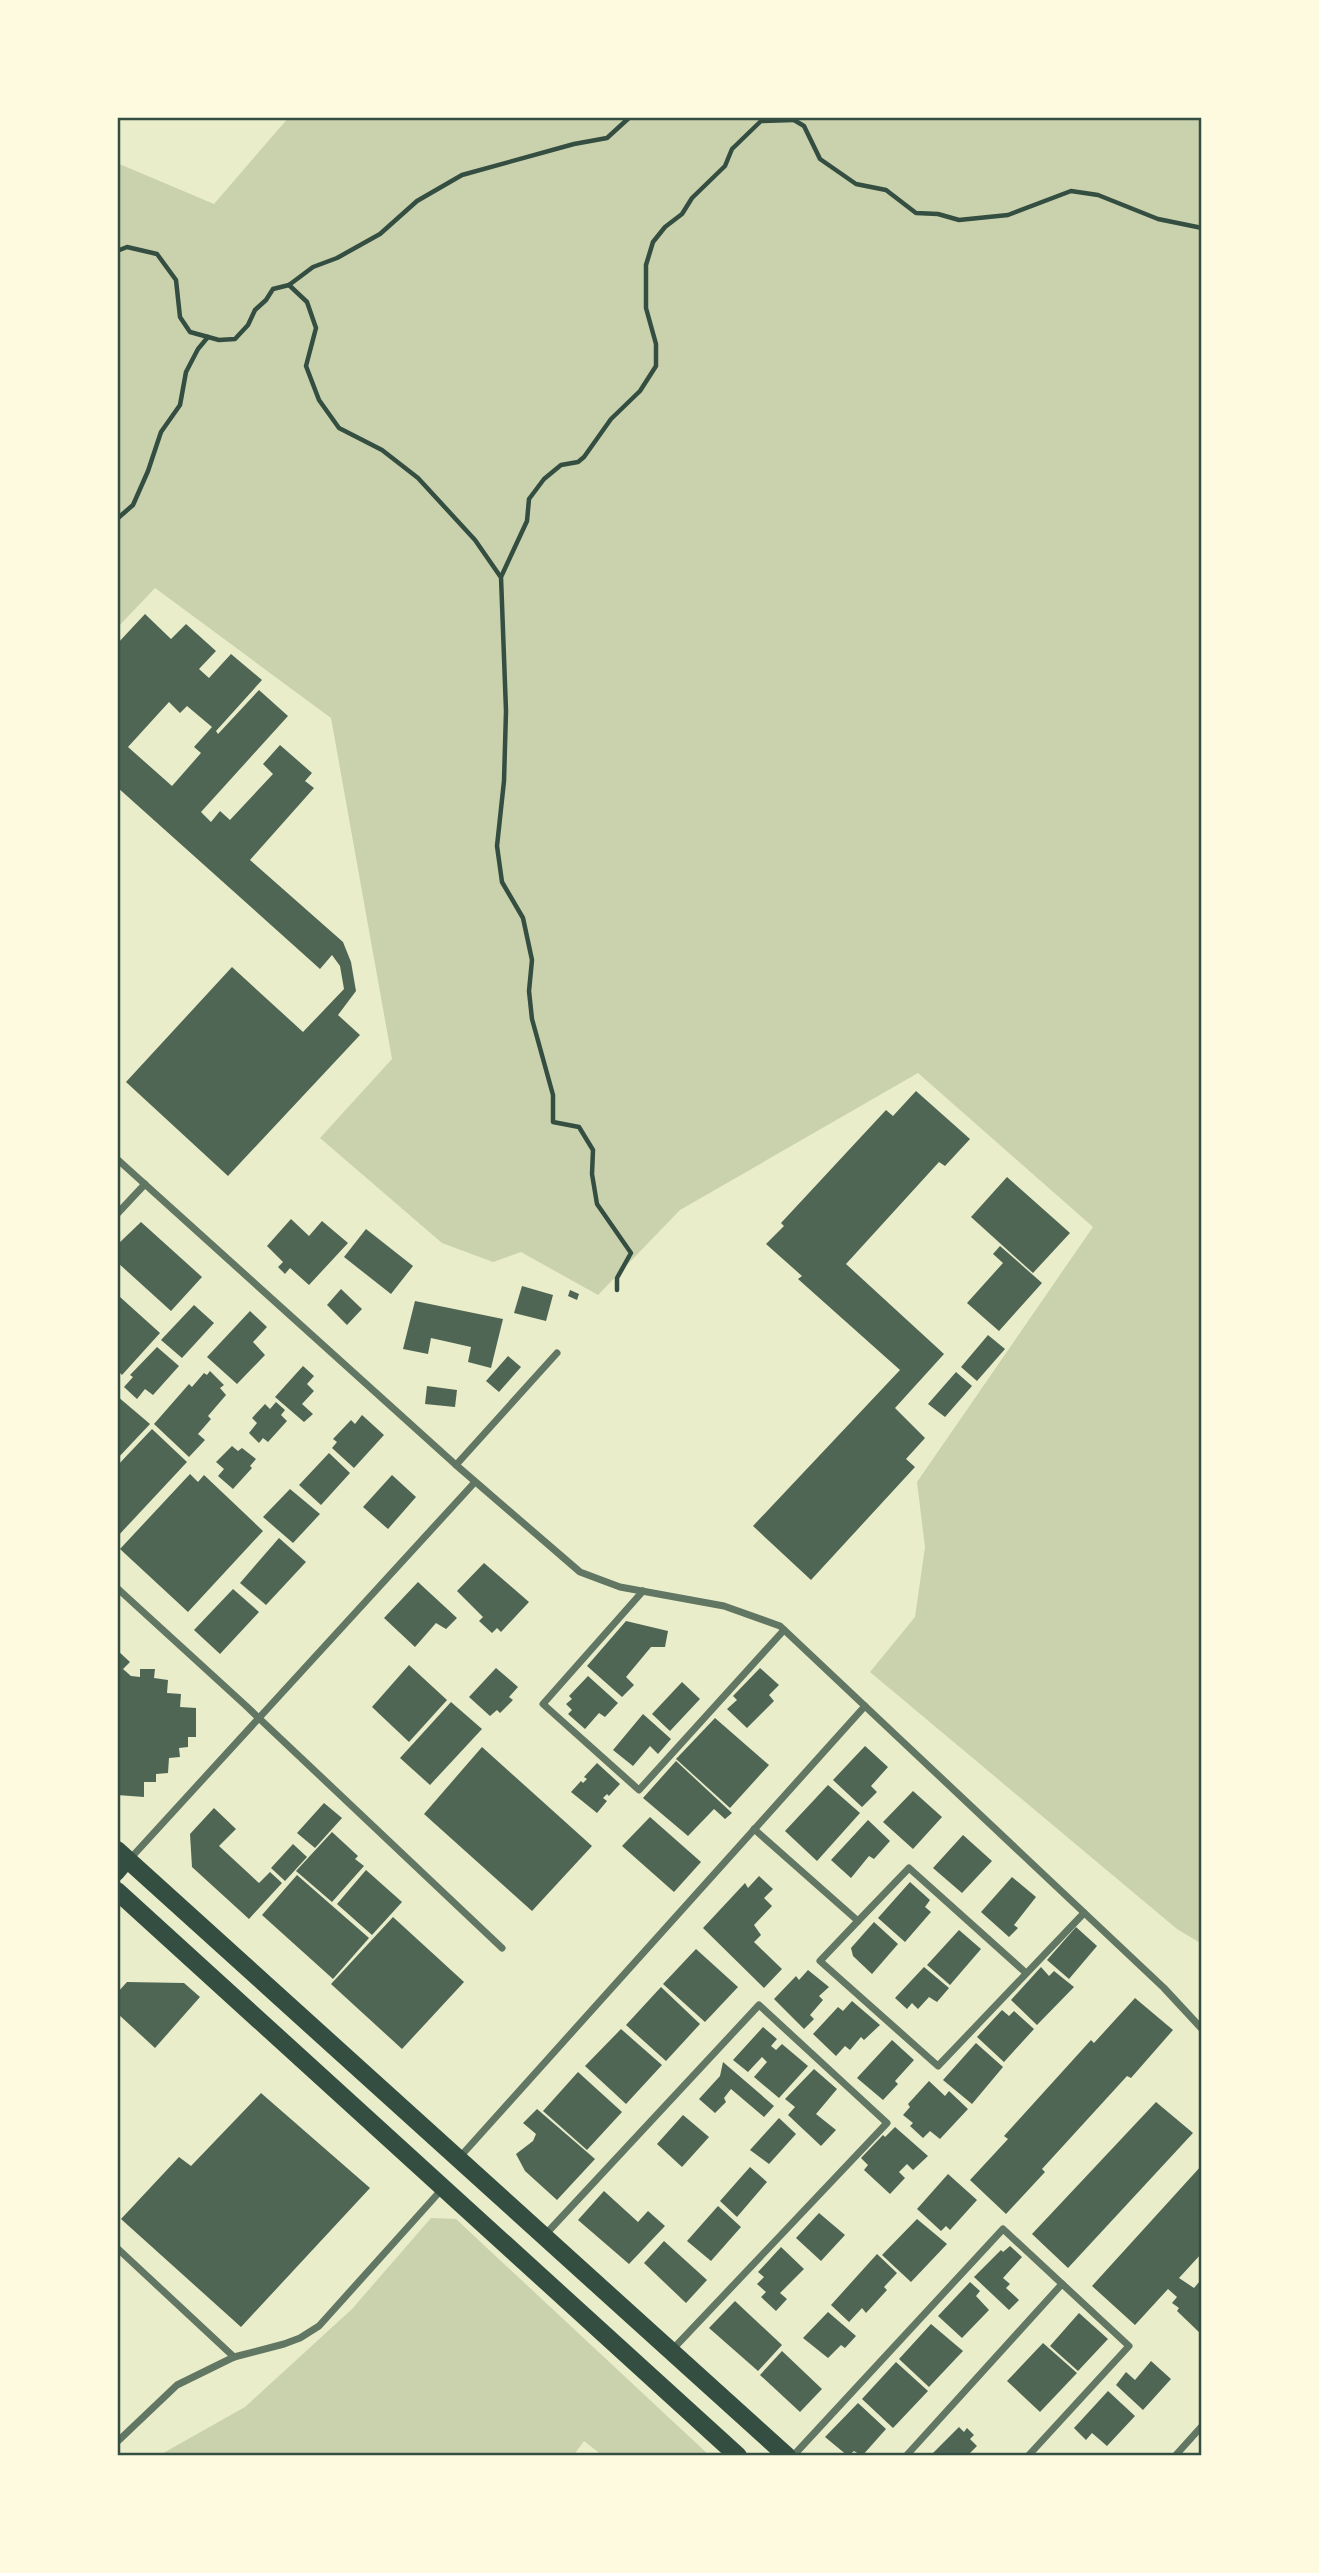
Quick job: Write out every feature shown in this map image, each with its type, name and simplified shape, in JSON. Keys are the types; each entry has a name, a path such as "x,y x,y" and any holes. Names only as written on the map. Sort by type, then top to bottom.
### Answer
{"main road":[{"path":"121,1861 458,2158 787,2456"},
{"path":"117,1891 738,2456"}],"street":[{"path":"117,1159 475,1482 580,1572 620,1587 724,1606 780,1626 1164,1988 1202,2029"},
{"path":"117,1214 145,1184"},
{"path":"456,1465 557,1353"},
{"path":"121,1861 260,1719 475,1482"},
{"path":"117,1588 502,1948"},
{"path":"643,1591 543,1704 639,1790 784,1630"},
{"path":"458,2158 864,1706"},
{"path":"754,1829 858,1921"},
{"path":"1025,1972 909,1868 820,1961 938,2066 1084,1913"},
{"path":"544,2236 759,2005 887,2123 671,2351"},
{"path":"117,2442 177,2385 234,2357 284,2344 319,2326 444,2188"},
{"path":"793,2456 1003,2229 1129,2346 1028,2456"},
{"path":"117,2248 234,2357"},
{"path":"906,2456 1062,2284"},
{"path":"1175,2456 1202,2426"}],"path":[{"path":"117,251 127,247 157,254 176,280 180,317 190,332 219,340 234,339 248,325 255,310 273,289 289,285 313,267 337,258 380,234 417,201 462,175 607,138 630,117"},
{"path":"617,1290 617,1278 631,1253 597,1204 592,1174 593,1150 579,1127 553,1122 553,1095 532,1018 529,991 532,960 523,918 502,882 497,846 504,781 506,711 501,577 527,521 529,499 544,479 561,465 578,462 584,457 611,419 640,391 656,366 656,344 646,307 646,265 653,242 725,166 732,149 761,121 792,118 804,126 820,159 856,184 887,190 916,213 937,214 959,220 1008,215 1070,191 1098,195 1158,219 1202,228"},
{"path":"289,285 307,302 316,328 306,366 318,400 339,428 382,450 418,478 475,540 501,577"},
{"path":"117,519 134,505 160,432 180,405 187,372 198,349 208,337"}],"green space":[{"path":"289,117 1202,117 1202,1944 1177,1929 870,1672 915,1617 925,1547 917,1482 1093,1227 918,1073 680,1210 598,1295 521,1252 493,1262 442,1243 320,1138 392,1059 331,718 155,588 117,628 117,163 214,204"},
{"path":"431,2218 456,2219 710,2456 603,2456 584,2441 573,2456 158,2456 245,2407 352,2309"}],"building":[{"path":"145,614 171,639 186,624 216,651 199,669 209,678 231,654 262,680 216,731 218,734 259,690 288,716 201,812 211,822 220,811 230,820 273,774 263,764 280,745 312,773 305,781 314,788 250,860 343,942 351,962 356,991 338,1015 360,1035 228,1176 126,1082 232,967 303,1032 344,989 340,966 332,955 320,969 117,787 117,644","holes":["169,702 180,713 187,706 212,727 194,747 201,753 172,786 128,747"]},
{"path":"916,1091 970,1139 945,1166 939,1162 846,1264 944,1354 895,1408 925,1438 906,1459 915,1467 811,1580 753,1526 900,1370 798,1279 802,1276 766,1244 784,1226 781,1223 886,1110 893,1116"},
{"path":"1007,1177 1070,1233 1033,1273 971,1217"},
{"path":"291,1219 309,1236 322,1221 348,1243 309,1285 290,1268 285,1274 278,1267 283,1262 267,1246"},
{"path":"141,1222 202,1277 171,1311 117,1262 117,1245"},
{"path":"366,1229 413,1266 391,1294 344,1257"},
{"path":"1000,1246 1042,1283 999,1331 967,1303 1003,1263 993,1254"},
{"path":"522,1286 553,1295 546,1321 514,1313"},
{"path":"341,1289 362,1309 347,1325 327,1305"},
{"path":"570,1290 579,1294 577,1300 568,1296"},
{"path":"120,1297 160,1333 122,1375 117,1370 117,1301"},
{"path":"415,1301 503,1319 491,1368 468,1362 471,1347 431,1338 428,1354 403,1349"},
{"path":"194,1305 214,1323 182,1358 161,1340"},
{"path":"250,1311 267,1327 253,1342 265,1355 237,1384 207,1357"},
{"path":"988,1335 1005,1349 977,1381 961,1367"},
{"path":"157,1347 179,1366 153,1395 145,1389 137,1399 124,1387 133,1377 130,1375"},
{"path":"508,1356 521,1367 499,1392 486,1381"},
{"path":"303,1366 314,1376 307,1384 314,1391 302,1404 313,1414 304,1422 275,1397"},
{"path":"210,1371 224,1385 220,1388 226,1395 208,1416 211,1419 198,1434 205,1440 189,1457 154,1424 189,1384 192,1387 204,1373 207,1375"},
{"path":"956,1372 972,1386 945,1417 928,1404"},
{"path":"427,1386 457,1390 455,1407 425,1404"},
{"path":"117,1396 150,1424 117,1459"},
{"path":"276,1402 285,1410 281,1415 287,1421 268,1442 263,1438 259,1443 249,1433 257,1423 252,1418 265,1404 270,1409"},
{"path":"362,1415 384,1435 354,1468 332,1448 337,1442 333,1439 351,1420 355,1424"},
{"path":"152,1429 187,1462 117,1537 117,1466"},
{"path":"232,1446 238,1451 242,1448 256,1459 250,1466 252,1468 233,1489 218,1476 224,1469 216,1462"},
{"path":"329,1453 350,1473 321,1505 299,1485"},
{"path":"190,1474 198,1482 204,1475 263,1531 188,1612 120,1549"},
{"path":"392,1475 416,1497 388,1529 363,1507"},
{"path":"290,1489 320,1514 293,1543 263,1517"},
{"path":"279,1538 306,1562 266,1605 240,1583"},
{"path":"484,1563 529,1602 501,1632 497,1628 492,1633 479,1621 483,1617 457,1591"},
{"path":"418,1582 457,1618 446,1629 436,1623 415,1647 384,1618"},
{"path":"233,1589 259,1612 220,1654 194,1630"},
{"path":"626,1621 668,1631 665,1647 651,1647 626,1677 634,1685 622,1697 587,1666"},
{"path":"117,1650 130,1662 123,1669 131,1676 140,1677 140,1669 155,1669 154,1678 168,1680 167,1693 181,1694 180,1707 196,1708 196,1737 188,1737 188,1747 179,1748 180,1757 169,1758 168,1773 156,1774 156,1782 144,1782 144,1797 117,1795"},
{"path":"409,1665 447,1700 409,1742 372,1707"},
{"path":"496,1668 518,1687 509,1697 513,1700 500,1713 497,1710 490,1716 469,1697"},
{"path":"760,1668 779,1685 769,1695 774,1701 747,1728 727,1709 737,1700 733,1696"},
{"path":"588,1676 618,1703 605,1717 599,1713 585,1729 568,1714 572,1710 566,1704 572,1699 569,1696"},
{"path":"682,1682 700,1699 670,1731 652,1714"},
{"path":"451,1702 482,1729 430,1785 400,1758"},
{"path":"643,1714 671,1739 658,1754 650,1746 633,1766 613,1750"},
{"path":"715,1718 769,1765 730,1808 676,1759"},
{"path":"865,1746 888,1767 871,1786 877,1792 862,1807 833,1780"},
{"path":"482,1747 592,1846 532,1911 424,1814"},
{"path":"676,1761 732,1813 725,1819 714,1809 688,1836 643,1798"},
{"path":"597,1763 620,1784 609,1796 607,1794 603,1798 607,1801 597,1813 571,1792 581,1781 583,1783 587,1779 584,1777"},
{"path":"828,1785 860,1813 817,1861 785,1831"},
{"path":"913,1791 942,1817 913,1849 883,1822"},
{"path":"324,1803 342,1818 315,1848 297,1833"},
{"path":"214,1808 236,1829 219,1846 259,1883 270,1872 282,1883 249,1919 192,1867 190,1834"},
{"path":"650,1817 701,1862 674,1892 622,1846"},
{"path":"868,1820 890,1841 874,1859 869,1856 851,1878 831,1860"},
{"path":"332,1832 358,1856 355,1859 364,1866 332,1902 296,1871"},
{"path":"963,1835 992,1861 962,1893 933,1868"},
{"path":"293,1844 307,1857 285,1881 271,1868"},
{"path":"366,1870 402,1902 372,1935 337,1904"},
{"path":"297,1875 369,1938 333,1979 262,1915"},
{"path":"759,1876 773,1889 764,1898 772,1906 754,1925 761,1935 754,1942 782,1969 764,1988 703,1928 745,1883 748,1888"},
{"path":"1012,1877 1036,1897 1014,1925 1018,1928 1009,1937 981,1912"},
{"path":"910,1882 930,1900 925,1907 931,1912 905,1942 878,1918"},
{"path":"393,1917 464,1982 402,2049 331,1984"},
{"path":"874,1922 898,1944 872,1974 853,1956 851,1948"},
{"path":"1076,1927 1097,1946 1069,1979 1047,1960"},
{"path":"959,1930 981,1949 950,1985 927,1965"},
{"path":"696,1949 738,1987 705,2022 663,1984"},
{"path":"924,1967 949,1988 937,2002 929,1997 918,2009 912,2003 907,2009 895,1998"},
{"path":"1041,1967 1049,1976 1054,1971 1074,1987 1037,2025 1011,2000"},
{"path":"808,1970 829,1987 819,1996 823,2000 810,2015 814,2019 804,2029 774,1999 796,1976 799,1980"},
{"path":"127,1982 184,1983 200,1997 155,2048 117,2013 117,1993"},
{"path":"661,1987 700,2024 666,2061 626,2025"},
{"path":"1135,1998 1173,2030 1131,2078 1127,2076 1042,2169 1045,2172 1006,2214 970,2180 1008,2139 1004,2136 1091,2040 1094,2043"},
{"path":"852,2001 880,2025 864,2040 861,2037 850,2050 845,2046 836,2056 813,2034 838,2007 843,2011"},
{"path":"1002,2010 1009,2016 1014,2011 1034,2029 1004,2062 977,2037"},
{"path":"763,2027 777,2039 771,2046 776,2050 782,2044 808,2066 779,2098 754,2077 767,2062 762,2057 748,2072 733,2060"},
{"path":"621,2029 662,2065 626,2104 585,2066"},
{"path":"892,2040 914,2060 895,2081 898,2084 883,2100 857,2078"},
{"path":"976,2043 1003,2067 972,2104 943,2080"},
{"path":"723,2062 774,2106 764,2117 731,2089 724,2098 726,2102 715,2113 699,2099 720,2076"},
{"path":"814,2069 837,2089 816,2114 836,2130 821,2146 788,2115 795,2107 785,2099"},
{"path":"578,2072 622,2112 587,2150 543,2111"},
{"path":"929,2081 945,2096 949,2091 968,2109 940,2139 930,2131 923,2138 910,2126 913,2123 903,2115 910,2107 908,2104"},
{"path":"261,2093 370,2188 241,2327 121,2219 179,2157 191,2166"},
{"path":"1156,2102 1193,2133 1068,2268 1032,2234"},
{"path":"537,2109 595,2159 557,2200 525,2171 516,2154 533,2141 536,2134 523,2123"},
{"path":"683,2115 709,2137 682,2167 657,2144"},
{"path":"779,2118 796,2134 769,2164 750,2150"},
{"path":"895,2127 928,2156 913,2170 907,2164 899,2172 905,2178 890,2194 864,2170 868,2165 861,2158 883,2135 885,2137"},
{"path":"1202,2165 1202,2253 1179,2278 1194,2288 1202,2282 1202,2335 1177,2311 1179,2308 1172,2303 1177,2297 1168,2289 1135,2325 1092,2286"},
{"path":"750,2167 767,2182 737,2217 720,2201"},
{"path":"948,2174 977,2200 950,2230 946,2226 941,2231 917,2209"},
{"path":"604,2191 638,2222 648,2211 665,2226 629,2264 578,2220"},
{"path":"718,2206 741,2227 711,2261 687,2241"},
{"path":"819,2213 845,2235 821,2261 796,2238"},
{"path":"917,2219 947,2244 911,2282 882,2255"},
{"path":"664,2241 707,2280 686,2303 644,2263"},
{"path":"1010,2246 1022,2257 1003,2278 1010,2284 1006,2288 1019,2300 1009,2310 974,2277 1001,2250 1003,2252"},
{"path":"781,2247 804,2269 780,2293 787,2299 776,2311 761,2297 766,2292 757,2284 764,2277 758,2272"},
{"path":"877,2254 897,2273 884,2287 887,2290 866,2313 862,2308 849,2322 831,2305"},
{"path":"970,2282 980,2291 976,2296 989,2310 962,2338 938,2316"},
{"path":"735,2301 782,2345 758,2371 709,2328"},
{"path":"828,2312 856,2336 845,2348 841,2345 828,2358 803,2338"},
{"path":"1079,2313 1108,2339 1078,2371 1050,2346"},
{"path":"931,2324 963,2351 929,2387 899,2359"},
{"path":"1043,2343 1077,2373 1040,2412 1007,2381"},
{"path":"782,2351 822,2389 800,2412 760,2375"},
{"path":"1151,2361 1171,2379 1143,2410 1116,2385 1126,2372 1135,2380"},
{"path":"896,2362 928,2391 893,2428 862,2399"},
{"path":"1108,2391 1135,2416 1107,2446 1092,2433 1086,2440 1074,2428"},
{"path":"858,2403 886,2429 862,2456 854,2451 848,2456 825,2437"},
{"path":"959,2427 964,2432 967,2428 974,2435 970,2439 977,2446 967,2456 932,2454"}]}
